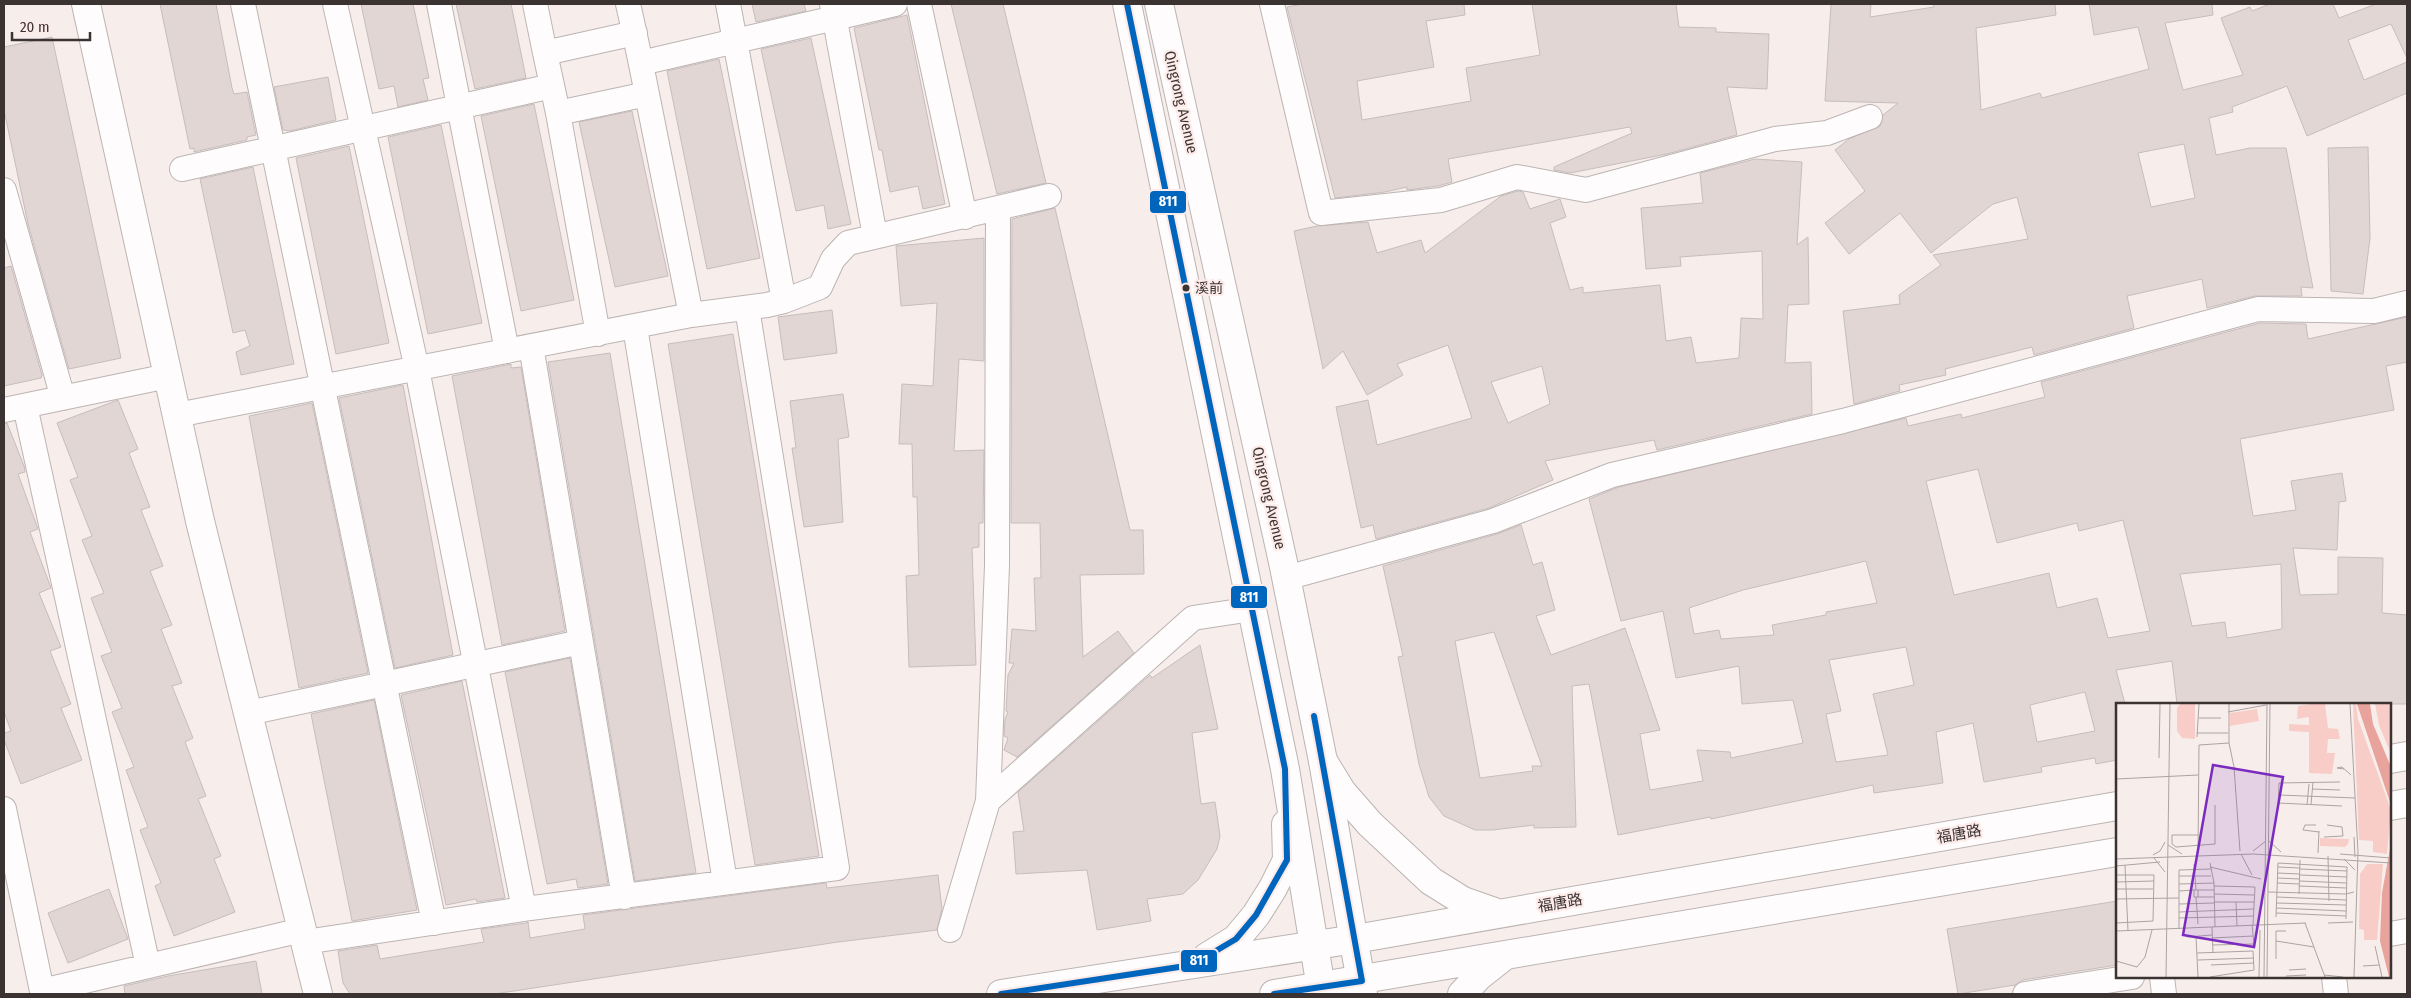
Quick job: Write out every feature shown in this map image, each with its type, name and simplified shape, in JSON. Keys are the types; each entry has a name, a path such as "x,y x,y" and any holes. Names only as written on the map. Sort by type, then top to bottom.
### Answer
{"street":[{"path":"86,4 177,415 248,713 318,994"},
{"path":"243,4 434,923"},
{"path":"335,4 417,369 524,909"},
{"path":"439,4 507,351"},
{"path":"535,4 558,113 598,334"},
{"path":"628,4 648,94 691,315"},
{"path":"728,4 784,301"},
{"path":"641,62 736,41 834,11 895,4"},
{"path":"919,4 965,216"},
{"path":"1127,4 1285,769 1321,991"},
{"name":"Qingrong Avenue","path":"1159,4 1286,578 1323,761 1363,987"},
{"path":"1272,4 1321,213 1441,200 1516,177 1586,190 1775,138 1827,133 1870,117"},
{"path":"834,11 875,236"},
{"path":"545,53 635,33"},
{"path":"182,169 552,86"},
{"path":"558,113 648,94"},
{"path":"4,190 63,398"},
{"path":"177,415 323,385 417,369 691,315 784,301 820,287 833,260 848,243 1049,196"},
{"path":"950,930 988,801 997,565 998,209"},
{"path":"1286,578 1494,521 1612,475 1843,421 2258,309 2374,311 2407,303"},
{"path":"4,809 42,991 148,966 303,936 434,923 524,909 836,868 747,308"},
{"path":"635,326 725,882"},
{"path":"531,346 624,897"},
{"path":"148,966 15,408 168,376"},
{"path":"988,801 1193,618 1238,611 1248,585"},
{"path":"248,713 384,682 581,642"},
{"path":"2391,759 2407,756"},
{"path":"1323,761 1342,792 1370,824 1431,881 1463,901 1498,914"},
{"path":"1192,965 1236,939 1256,915 1274,888 1287,860 1285,769"},
{"path":"2391,806 2407,802"},
{"name":"福唐路","path":"1001,994 1314,945 2116,806"},
{"path":"1274,994 1363,987 1505,956 2116,852"},
{"path":"2391,934 2407,931"},
{"path":"1462,994 1479,976 1505,956"},
{"path":"2025,994 2049,993 2127,978"},
{"path":"2162,978 2164,994"},
{"path":"2334,978 2336,994"}],"building":[{"path":"160,4 216,4 232,88 234,94 247,92 256,135 247,137 247,140 194,152 194,148 190,149"},
{"path":"361,4 413,4 429,78 423,79 428,100 398,107 394,86 379,89"},
{"path":"456,4 511,4 526,78 475,89"},
{"path":"752,4 804,4 806,11 756,22"},
{"path":"951,4 1003,4 1046,183 997,194"},
{"path":"1302,4 1464,4 1465,15 1426,21 1434,67 1357,81 1362,120 1471,101 1466,68 1540,55 1532,4 1676,4 1679,27 1716,28 1716,32 1769,34 1767,89 1727,87 1737,135 1667,154 1570,173 1554,170 1554,167 1632,133 1630,127 1448,159 1452,182 1438,186 1407,190 1407,187 1385,192 1335,198 1287,7"},
{"path":"1831,4 1871,4 1870,17 1934,7 1933,4 2055,4 2056,15 1976,28 1981,110 2040,93 2042,98 2149,69 2138,27 2094,35 2089,4 2212,4 2213,15 2165,23 2183,90 2243,75 2221,18 2250,7 2252,11 2270,4 2333,4 2339,18 2376,4 2407,4 2407,58 2391,24 2348,40 2364,80 2407,62 2407,93 2307,136 2287,86 2232,107 2233,112 2209,118 2216,155 2250,148 2286,148 2313,288 2301,287 2302,296 2255,296 2207,308 2202,279 2127,296 2134,328 2034,355 2032,347 1945,369 1946,375 1899,385 1900,391 1854,404 1843,311 1900,304 1899,295 1941,265 1933,255 2028,239 2017,197 1993,204 1931,253 1900,213 1849,254 1825,223 1865,191 1835,150 1849,139 1880,126 1883,115 1898,103 1825,101","holes":["2184,144 2195,198 2151,207 2138,153"]},
{"path":"907,15 945,204 923,209 918,186 890,192 882,150 879,150 854,28"},
{"path":"52,37 121,358 69,369 28,224 4,110 4,47"},
{"path":"811,38 851,224 828,229 824,205 796,211 761,49"},
{"path":"719,59 760,258 707,269 667,71"},
{"path":"328,77 336,120 290,131 283,130 274,87"},
{"path":"534,104 574,300 521,311 481,116"},
{"path":"632,111 668,276 615,287 579,122"},
{"path":"441,125 482,323 428,334 388,137"},
{"path":"349,146 389,343 336,354 296,158"},
{"path":"2368,147 2370,238 2363,294 2331,291 2328,148"},
{"path":"1755,159 1802,162 1797,245 1808,237 1809,304 1788,305 1785,363 1811,362 1812,414 1657,450 1654,440 1545,461 1553,480 1489,508 1376,539 1373,525 1361,528 1336,407 1368,400 1377,445 1472,418 1448,345 1397,364 1403,375 1367,395 1343,351 1323,369 1294,231 1317,226 1368,222 1377,253 1421,240 1425,253 1501,196 1518,191 1523,192 1530,209 1560,199 1566,217 1550,223 1570,290 1583,287 1583,293 1660,285 1666,341 1691,337 1696,363 1739,358 1741,318 1763,319 1762,251 1680,257 1681,266 1646,269 1641,208 1703,203 1700,173","holes":["1542,366 1550,404 1508,423 1491,382"]},
{"path":"253,167 294,364 241,375 236,352 250,346 245,330 233,333 200,179"},
{"path":"1055,208 1130,530 1143,530 1144,574 1080,575 1083,657 1118,631 1134,653 1017,757 1004,750 1008,738 1004,736 1005,719 1008,712 1006,711 1008,675 1014,663 1009,663 1012,629 1036,631 1034,578 1041,578 1040,523 1011,523 1012,219"},
{"path":"984,238 984,361 959,359 954,451 984,450 983,523 979,523 979,547 972,548 976,665 909,667 906,576 919,575 917,497 913,497 912,444 899,444 902,384 933,386 937,303 901,306 896,246"},
{"path":"11,266 42,375 41,378 4,386 4,268"},
{"path":"832,310 837,353 784,360 778,317"},
{"path":"2407,317 2407,362 2386,366 2394,410 2240,439 2253,516 2296,510 2291,481 2342,473 2346,501 2339,502 2337,550 2293,548 2300,595 2338,594 2338,557 2383,558 2382,613 2407,615 2407,704 2177,703 2172,661 2116,670 2125,703 2116,703 2116,760 2096,764 2095,758 2041,767 2042,772 1984,782 1973,723 1936,732 1943,783 1874,793 1873,785 1711,819 1710,817 1618,835 1589,684 1572,686 1576,827 1534,828 1534,825 1493,830 1475,830 1444,816 1429,797 1419,764 1398,657 1403,656 1383,566 1497,534 1521,525 1533,565 1542,562 1555,610 1536,616 1551,655 1625,628 1660,730 1640,734 1650,790 1703,781 1697,750 1730,752 1731,758 1803,743 1793,700 1742,704 1739,666 1676,678 1663,611 1621,621 1589,499 1619,487 1906,418 1908,426 1961,414 1962,418 2045,397 2041,382 2260,323 2306,324 2308,339","holes":["1978,469 1997,543 2077,523 2079,531 2123,520 2150,631 2108,638 2097,598 2057,608 2049,573 1954,595 1926,481","1866,561 1877,603 1826,612 1826,615 1772,625 1774,635 1721,639 1719,630 1694,634 1689,608 1743,590","2281,564 2282,629 2227,638 2225,622 2192,626 2180,574","1494,632 1542,766 1532,766 1533,771 1480,778 1455,641","1906,647 1914,685 1873,694 1888,755 1836,762 1826,714 1841,711 1829,660","2085,692 2095,731 2037,742 2030,705"]},
{"path":"733,334 819,856 755,865 668,344"},
{"path":"610,353 696,873 635,881 548,362"},
{"path":"511,364 511,368 521,367 565,631 502,645 452,376"},
{"path":"403,385 453,655 395,668 339,398"},
{"path":"843,394 849,437 838,439 843,522 804,527 792,448 796,448 790,401"},
{"path":"118,400 138,449 129,453 150,507 141,510 163,566 150,571 172,625 161,629 182,683 172,686 193,738 185,742 206,796 198,799 221,856 214,859 235,912 174,936 155,886 161,883 140,830 148,827 126,770 134,767 112,712 122,708 101,656 112,652 91,598 104,593 82,540 92,536 70,480 78,477 57,423"},
{"path":"312,403 368,673 299,688 249,416"},
{"path":"4,423 7,423 24,466 25,472 18,474 38,529 30,532 51,588 39,593 61,647 50,651 71,704 61,708 82,760 21,784 4,740 4,733 11,731 4,712"},
{"path":"1200,645 1218,729 1192,733 1201,804 1215,802 1220,836 1217,849 1198,880 1183,894 1147,899 1151,921 1097,930 1087,870 1016,874 1013,832 1024,831 1018,792 1150,675 1152,678"},
{"path":"570,658 608,884 578,888 576,879 547,884 505,672"},
{"path":"462,681 505,898 477,902 476,899 446,905 401,695"},
{"path":"374,700 417,910 352,921 311,714"},
{"path":"938,875 942,909 937,930 838,942 494,994 350,994 343,983 338,951 377,945 380,959 484,942 481,929 528,922 530,938 585,929 583,915 826,883 827,888"},
{"path":"109,889 128,939 68,963 48,913"},
{"path":"2116,901 2116,965 2023,980 2015,985 1958,994 1947,929"},
{"path":"256,961 262,994 125,994 124,986 168,976"}],"transit line":[{"name":"811","path":"1001,994 1192,965 1236,939 1256,915 1287,860 1285,769 1127,4"},
{"name":"811","path":"1274,994 1362,981 1314,716"}],"place":[{"name":"溪前","path":"1186,288"}]}
